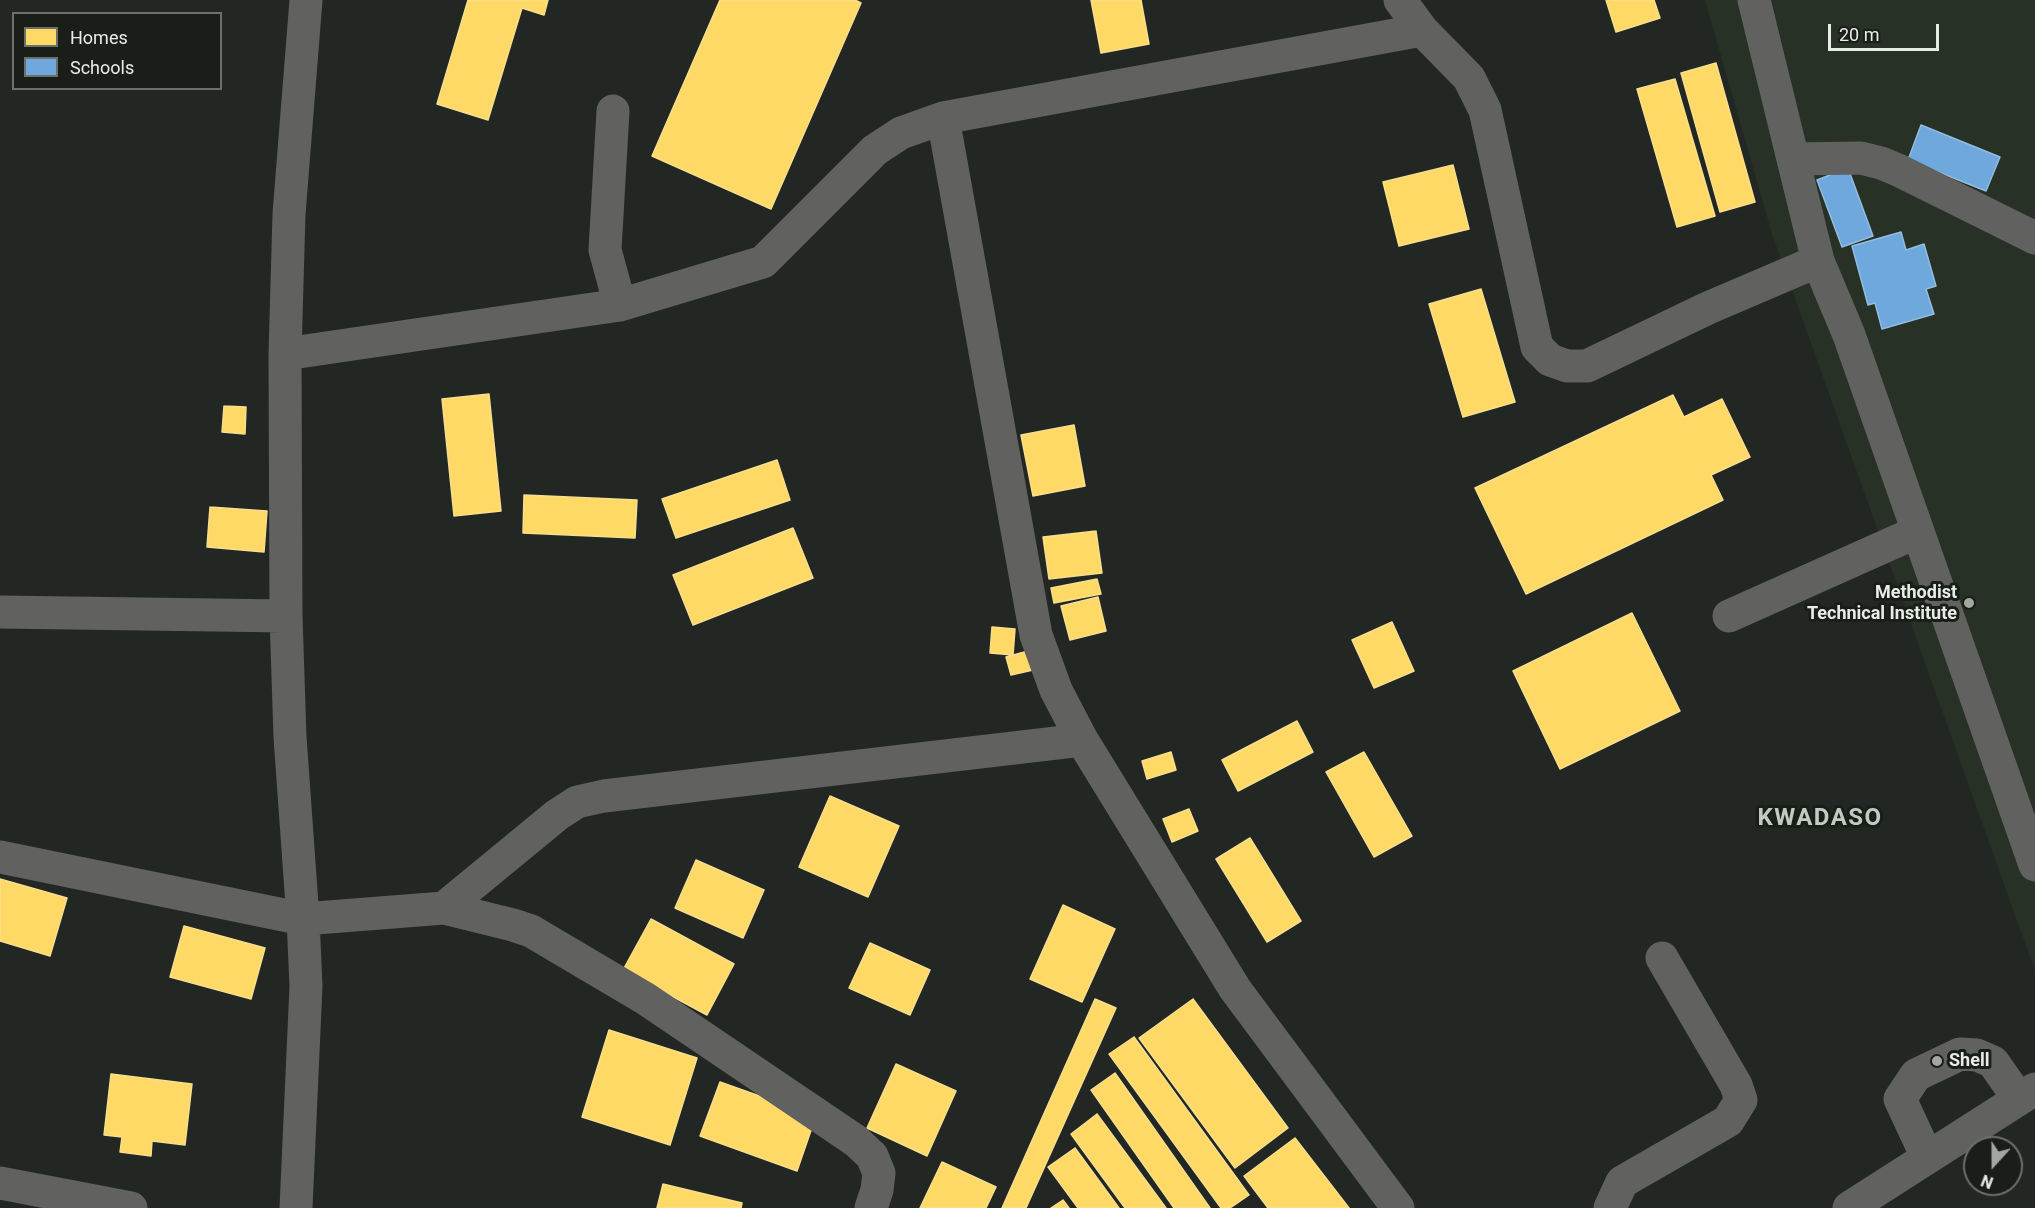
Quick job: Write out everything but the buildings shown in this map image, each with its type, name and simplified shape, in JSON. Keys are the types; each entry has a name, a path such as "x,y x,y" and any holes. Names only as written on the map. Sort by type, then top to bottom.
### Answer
{"street":[{"path":"296,1208 306,986 290,737 286,616 285,354 289,213 306,0"},
{"path":"1400,0 1422,30 1469,78 1485,110 1538,347 1550,360 1567,366 1587,366 1708,308 1818,261"},
{"path":"1754,0 1818,261 1849,335 2035,865"},
{"path":"285,354 620,305 763,262 875,150 901,133 942,118 1422,30"},
{"path":"613,111 604,250 620,305"},
{"path":"942,118 1036,635 1056,690 1082,740 1234,989 1398,1208"},
{"path":"1793,159 1861,158 1881,163 2035,238"},
{"path":"1729,616 1917,532"},
{"path":"0,612 286,616"},
{"path":"444,908 557,815 577,802 604,796 1082,740"},
{"path":"0,857 303,920 444,908 531,931 646,999 855,1141 872,1156 879,1173 877,1190 871,1208"},
{"path":"1610,1208 1622,1182 1728,1121 1741,1100 1736,1085 1662,958"},
{"path":"1849,1208 2027,1094 1992,1062 1977,1055 1960,1054 1916,1075 1900,1100 1927,1157"},
{"path":"0,1183 131,1208"}],"shaded area":[{"name":"Methodist Technical Institute","path":"1705,0 2035,0 2035,971 1772,234"}],"place":[{"name":"Methodist Technical Institute","path":"1969,603"},
{"name":"Shell","path":"1937,1061"}],"district":[{"name":"KWADASO","path":"1820,819"}]}
